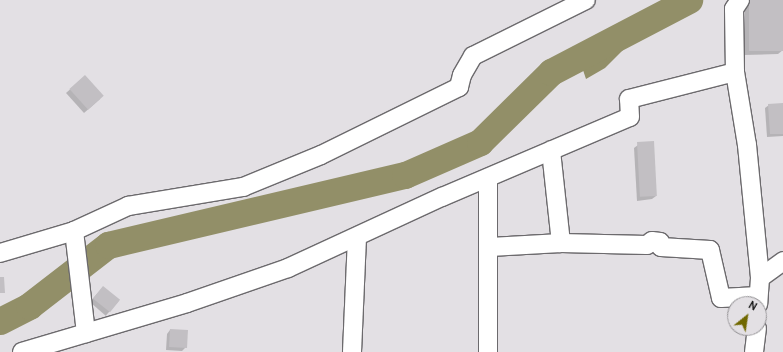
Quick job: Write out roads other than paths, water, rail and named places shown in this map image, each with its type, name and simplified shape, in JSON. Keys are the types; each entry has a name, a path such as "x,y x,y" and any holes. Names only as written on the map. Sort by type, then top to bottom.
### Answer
{"street":[{"path":"0,253 74,231 128,206 243,186 321,155 460,87 462,75 473,56 586,0"},
{"path":"733,3 735,72 747,145 760,278 759,296"},
{"path":"22,352 61,346 86,333 187,303 280,270 344,240 357,237 488,178 630,117 629,99 735,72"},
{"path":"551,151 561,243"},
{"path":"488,178 490,247 488,352"},
{"path":"74,231 86,333"},
{"path":"352,352 357,237"},
{"path":"490,247 561,243 647,245 652,241 660,242 662,247 710,250 721,298 727,299"},
{"path":"760,278 783,261"},
{"path":"754,352 756,336"}],"waterway":[{"path":"0,321 29,306 108,245 405,175 480,142 551,72 689,0"}]}
